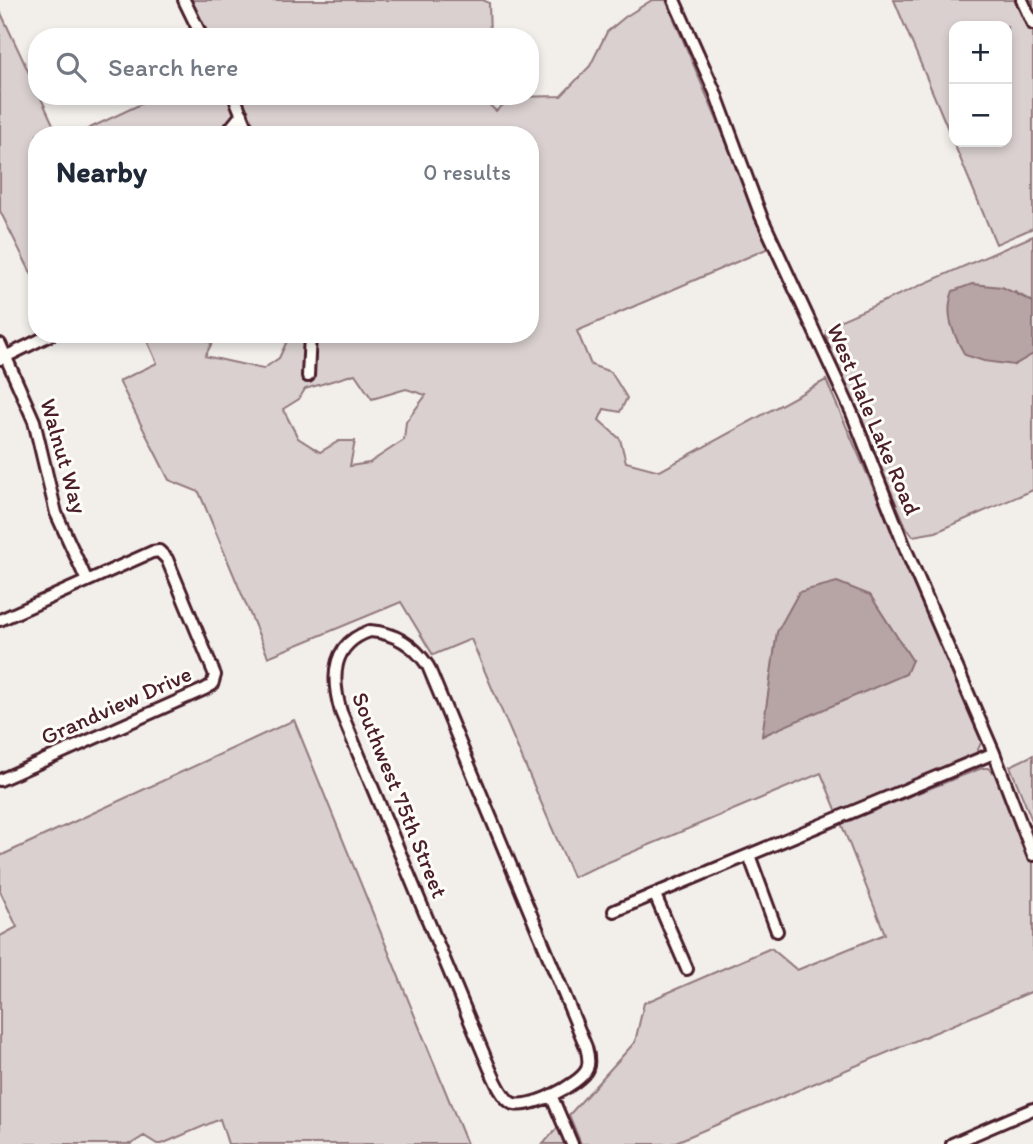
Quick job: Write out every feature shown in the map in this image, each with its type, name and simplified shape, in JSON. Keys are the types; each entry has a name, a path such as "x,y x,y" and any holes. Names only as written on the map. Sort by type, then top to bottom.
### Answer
{"street":[{"path":"184,0 198,28"},
{"name":"West Hale Lake Road","path":"674,0 715,92 761,216 852,413 921,585 994,753 1033,855"},
{"path":"1022,0 1033,24"},
{"path":"238,105 247,126"},
{"path":"232,126 242,114"},
{"path":"3,358 34,343"},
{"path":"308,376 310,343"},
{"name":"Walnut Way","path":"0,344 3,358 34,421 56,513 87,581"},
{"name":"Grandview Drive","path":"0,780 212,685 215,675 167,559 159,551 87,581"},
{"path":"0,620 87,581"},
{"name":"Southwest 75th Street","path":"370,631 386,632 401,639 422,656 443,698 586,1047 589,1059 587,1070 580,1079 551,1095 529,1105 519,1106 510,1102 484,1057 341,712 335,692 335,677 345,646 356,635 370,631"},
{"path":"614,911 994,753"},
{"path":"749,855 777,931"},
{"path":"655,895 687,969"},
{"path":"551,1095 572,1144"},
{"path":"952,1144 1033,1109"}],"shaded area":[{"path":"184,0 483,0 489,3 490,28 198,28"},
{"path":"652,0 666,0 771,247 577,331 591,365 611,372 627,398 620,412 604,409 599,420 620,439 626,462 660,471 826,380 982,741 975,756 837,812 821,773 573,877 471,639 433,655 401,602 268,657 199,492 169,480 119,381 157,363 148,343 212,343 205,356 263,369 279,358 286,343 539,343 539,126 94,126 139,105 489,105 496,111 503,105 539,105 539,96 561,96 590,66 607,32","holes":["355,374 372,399 406,389 426,395 406,422 404,440 369,463 350,466 355,441 339,441 320,452 298,438 283,409 299,399 305,389","870,595 912,660 763,736 777,633"]},
{"path":"894,0 1033,0 1033,228 996,244 955,147 1012,147 1012,21 949,21 949,132"},
{"path":"0,11 28,71 28,105 44,105 54,126 28,126 28,267 0,211"},
{"path":"1033,236 1033,302 1015,292 1014,365 1033,354 1033,490 936,532 913,536 907,529 827,341 826,331 841,320"},
{"path":"972,284 1002,287 1033,302 1033,354 1014,365 965,355 954,332 949,308 953,291"},
{"path":"837,582 870,595 912,660 906,674 762,736 777,632 799,592"},
{"path":"294,720 467,1144 228,1144 220,1119 162,1144 144,1136 131,1144 0,1144 0,936 17,927 0,891 0,856"},
{"path":"1033,755 1033,823 1010,766"},
{"path":"982,768 988,768 995,774 1033,864 1033,991 671,1144 581,1144 569,1115 635,1042 644,1003 771,948 797,970 885,934 841,823"},
{"path":"558,1127 566,1144 543,1144"}]}
